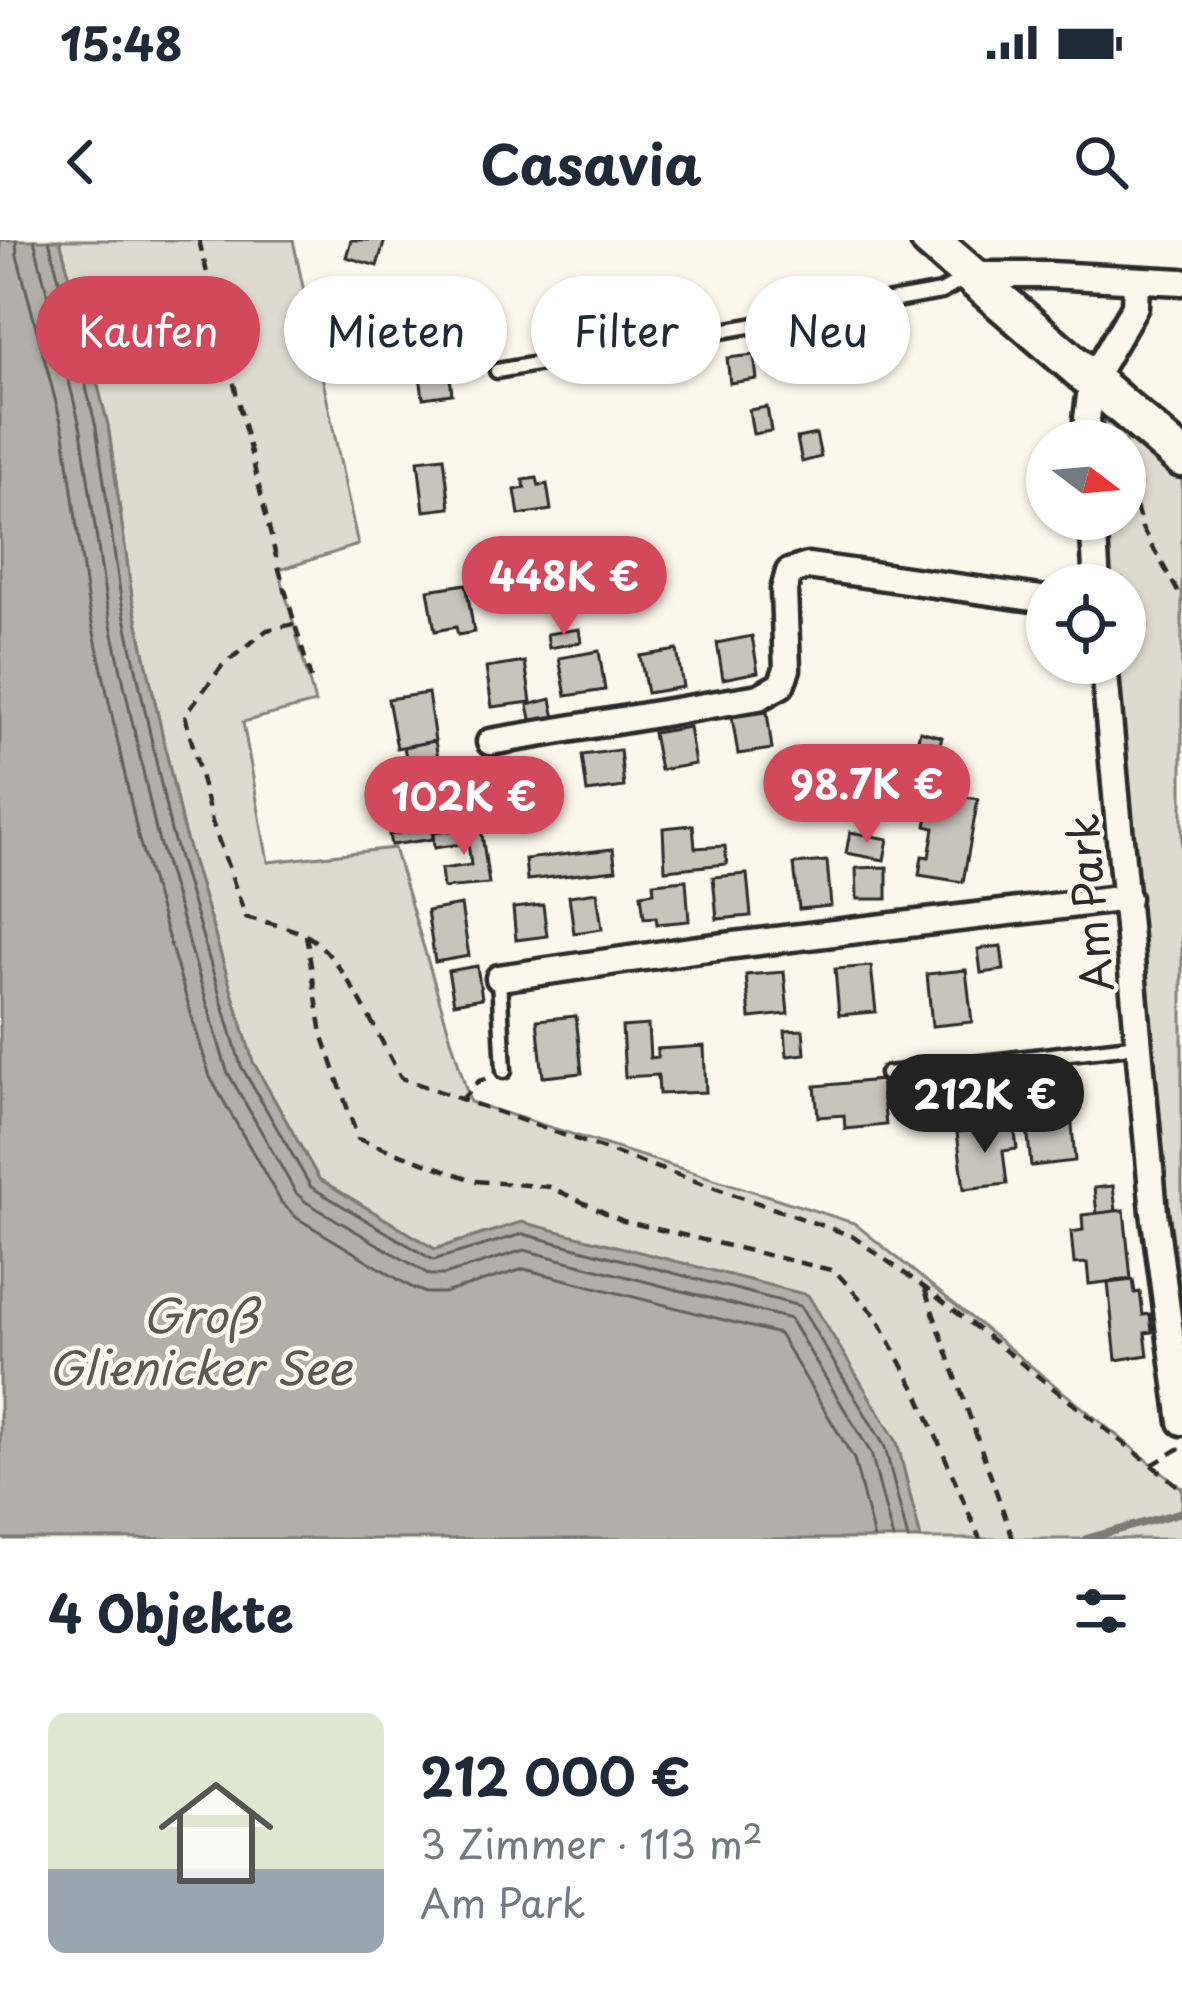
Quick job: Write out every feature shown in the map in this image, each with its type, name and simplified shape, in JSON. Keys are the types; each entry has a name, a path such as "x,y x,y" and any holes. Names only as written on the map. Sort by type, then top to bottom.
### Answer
{"main road":[{"path":"930,240 1182,458"}],"street":[{"path":"970,275 1049,274 1182,282"},
{"path":"1087,420 1092,380 1136,306 1136,280"},
{"path":"490,742 759,697 781,685 787,669 784,590 789,572 808,566 1026,596"},
{"name":"Am Park","path":"1106,684 1154,1212 1182,1422"},
{"path":"499,978 1127,898"}],"lane":[{"path":"507,369 940,292 970,275"},
{"path":"499,978 504,1071"},
{"path":"887,1074 1140,1044"}],"path":[{"path":"199,240 311,680"},
{"path":"1146,535 1182,599"},
{"path":"294,624 267,630 222,666 185,715 212,822 246,917 306,935 326,951 401,1078 852,1237 924,1286 1182,1489"},
{"path":"306,935 322,1034 358,1139 476,1180 550,1187 623,1221 836,1271 876,1316 920,1396 980,1539"},
{"path":"461,1100 479,1081 504,1071"},
{"path":"924,1286 1013,1539"},
{"path":"1152,1465 1182,1447"}],"shaded area":[{"path":"60,240 293,240 301,276 284,276 284,384 324,384 358,545 279,570 315,703 243,722 268,862 394,848 470,1102 854,1223 1182,1488 1182,1539 921,1539 897,1442 522,1222 435,1249 319,1179 253,1062 183,829 132,597 108,425 97,384 260,384 260,276 69,276"},
{"path":"1146,433 1182,441 1182,1422 1102,684 1146,684 1146,564 1088,564 1085,540 1146,540"}],"water":[{"name":"Groß Glienicker See","path":"0,240 60,240 69,276 36,276 36,384 97,384 108,425 132,597 183,829 253,1062 319,1179 435,1249 522,1222 808,1295 897,1442 921,1539 0,1539"}],"building":[{"path":"351,240 385,240 377,266 346,257"},
{"path":"745,356 745,381 730,383 727,358"},
{"path":"421,384 451,384 452,394 423,398"},
{"path":"767,407 771,431 753,434 749,410"},
{"path":"816,434 821,457 802,462 797,438"},
{"path":"444,457 450,508 424,511 418,460"},
{"path":"537,478 539,486 547,484 551,510 519,515 515,490 525,488 523,480"},
{"path":"466,584 474,632 458,635 456,627 435,631 428,590"},
{"path":"579,629 581,642 549,648 547,634"},
{"path":"752,636 758,672 723,679 717,643"},
{"path":"677,650 683,687 647,693 640,656"},
{"path":"599,651 605,690 566,696 559,658"},
{"path":"525,662 531,702 492,707 486,668"},
{"path":"428,693 435,741 397,748 388,699"},
{"path":"551,699 556,723 533,728 528,705"},
{"path":"767,712 772,749 738,754 732,717"},
{"path":"689,727 695,764 660,770 653,733"},
{"path":"920,731 942,737 936,760 914,754"},
{"path":"435,741 438,758 407,763 404,747"},
{"path":"620,750 624,787 587,792 582,755"},
{"path":"438,758 442,775 409,780 407,763"},
{"path":"545,765 551,801 514,807 509,770"},
{"path":"442,775 449,820 410,826 403,781"},
{"path":"940,793 978,799 963,882 919,875 922,856 929,857 934,828 926,826 930,805 938,806"},
{"path":"693,825 695,848 725,846 727,864 665,870 663,828"},
{"path":"481,827 489,884 443,888 441,869 471,865 468,843 434,848 433,833"},
{"path":"432,829 433,839 391,845 389,835"},
{"path":"850,832 888,839 884,860 846,853"},
{"path":"613,849 616,870 527,880 525,859"},
{"path":"827,861 831,906 799,909 794,864"},
{"path":"887,867 887,899 857,899 856,868"},
{"path":"747,874 751,916 717,919 713,877"},
{"path":"686,880 689,921 657,924 656,917 644,918 641,894 654,892 653,883"},
{"path":"597,892 602,929 574,933 569,896"},
{"path":"461,905 469,956 435,962 427,911"},
{"path":"543,905 547,936 516,940 513,908"},
{"path":"1001,946 1004,970 981,973 978,949"},
{"path":"477,966 482,998 454,1003 448,971"},
{"path":"871,966 876,1012 839,1015 835,969"},
{"path":"966,970 972,1022 932,1026 927,974"},
{"path":"784,972 788,1014 750,1018 746,975"},
{"path":"576,1016 582,1073 543,1077 537,1020"},
{"path":"648,1025 650,1058 658,1057 657,1049 704,1046 706,1092 659,1094 658,1075 625,1077 622,1027"},
{"path":"803,1030 805,1054 787,1056 785,1031"},
{"path":"881,1080 886,1125 845,1129 844,1115 818,1117 815,1086"},
{"path":"1071,1113 1075,1161 1031,1166 1026,1117"},
{"path":"1014,1125 1017,1149 1003,1151 1007,1184 964,1189 957,1132"},
{"path":"1113,1186 1116,1211 1097,1214 1094,1188"},
{"path":"1124,1210 1131,1279 1089,1284 1087,1263 1074,1264 1071,1232 1083,1230 1082,1215"},
{"path":"1133,1280 1143,1315 1150,1314 1152,1332 1145,1333 1148,1355 1116,1360 1108,1283"}],"waterway":[{"path":"1086,1539 1182,1512"}]}
